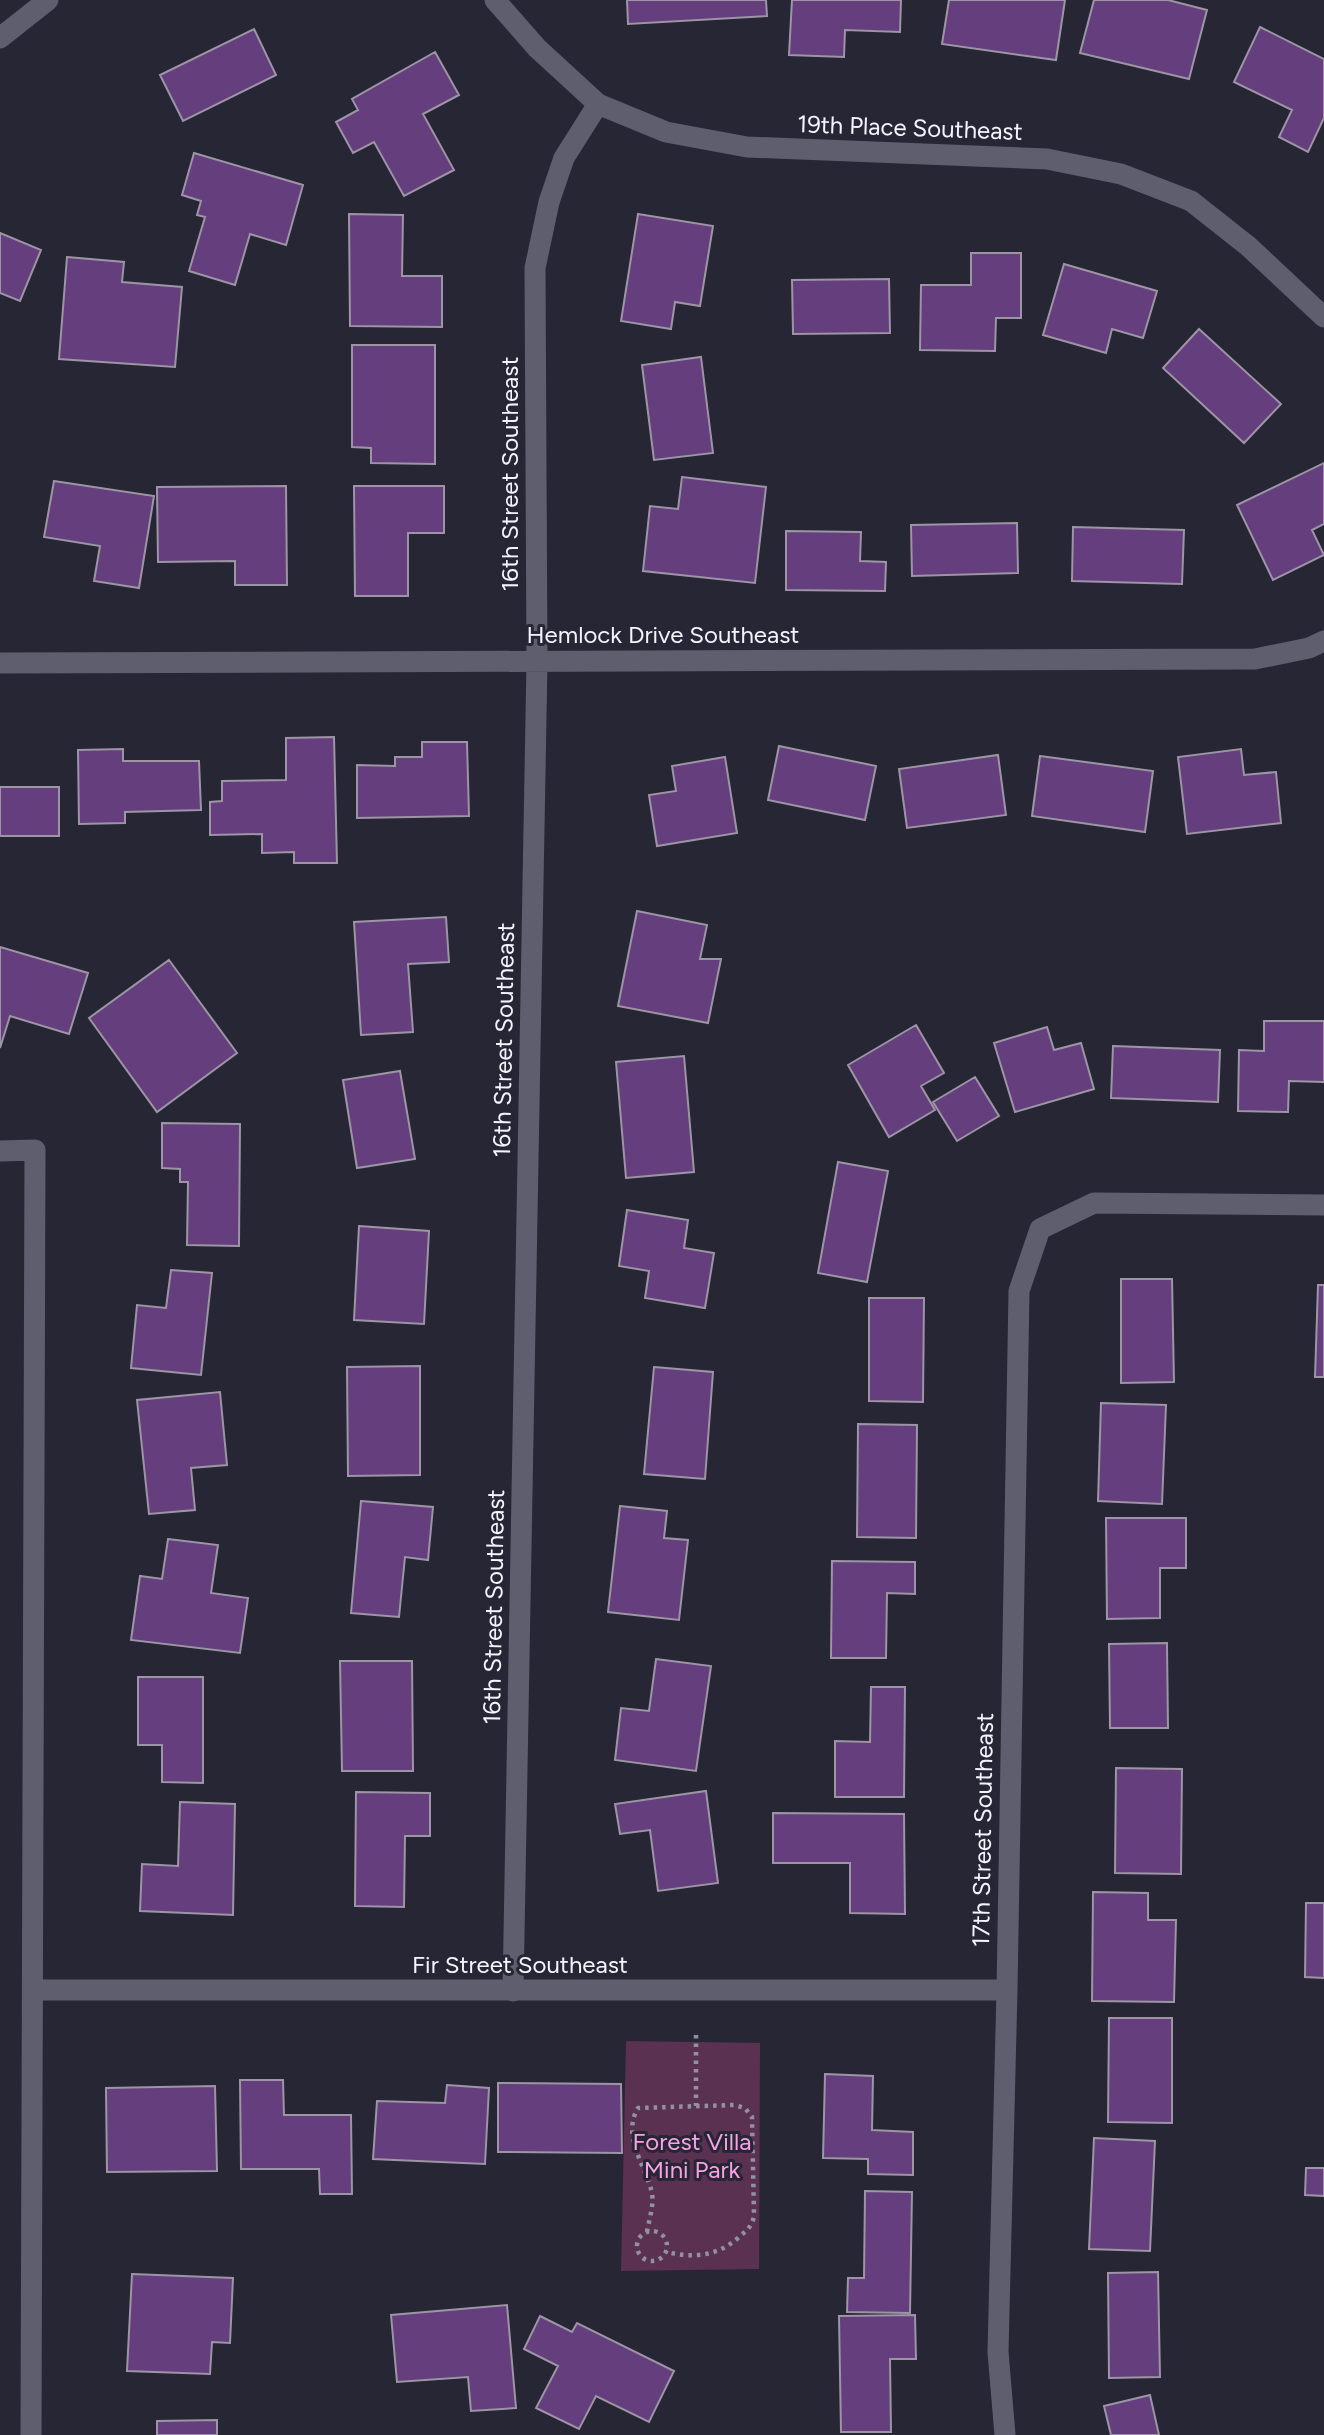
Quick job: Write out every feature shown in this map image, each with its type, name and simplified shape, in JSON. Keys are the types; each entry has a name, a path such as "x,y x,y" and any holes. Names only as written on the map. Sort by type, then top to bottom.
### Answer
{"street":[{"path":"0,38 48,0"},
{"name":"19th Place Southeast","path":"495,0 537,48 598,104 666,132 747,147 1047,159 1121,174 1191,201 1248,246 1324,317"},
{"name":"16th Street Southeast","path":"513,1991 537,662 535,268 549,202 564,158 598,104"},
{"name":"Hemlock Drive Southeast","path":"0,663 1255,659 1310,648 1324,641"},
{"path":"0,1151 35,1150 31,2435"},
{"name":"17th Street Southeast","path":"1005,2435 998,2351 1019,1291 1040,1229 1094,1203 1324,1205"},
{"name":"Fir Street Southeast","path":"33,1990 1007,1990"}],"path":[{"path":"696,2035 696,2106"},
{"path":"647,2232 652,2212 652,2193 634,2142 632,2125 638,2108 734,2105 750,2112 754,2216 750,2227 728,2246 701,2256 666,2252 657,2260 652,2260 642,2256 637,2245 642,2235 647,2232 659,2232 666,2240 666,2252"}],"green space":[{"name":"Forest Villa Mini Park","path":"626,2041 760,2043 759,2269 621,2271"}],"building":[{"path":"627,0 766,0 767,16 628,24"},
{"path":"792,0 901,0 900,32 845,30 844,57 789,55"},
{"path":"949,0 1065,0 1056,60 942,44"},
{"path":"1094,0 1168,0 1207,10 1189,79 1080,53"},
{"path":"1260,27 1324,59 1324,118 1308,152 1279,137 1292,110 1234,82"},
{"path":"254,29 276,75 183,121 160,75"},
{"path":"435,52 459,95 423,114 454,170 404,196 374,142 353,153 336,122 358,110 352,99"},
{"path":"194,153 303,185 286,245 250,234 235,285 189,271 205,217 197,215 201,201 182,195"},
{"path":"349,214 403,215 402,276 442,276 442,327 350,326"},
{"path":"638,214 713,226 700,306 675,302 671,329 621,321"},
{"path":"0,233 41,250 20,301 0,293"},
{"path":"971,253 1021,253 1021,318 996,318 995,351 920,350 921,285 971,285"},
{"path":"67,257 124,262 122,282 182,287 175,367 59,359"},
{"path":"1064,264 1157,291 1143,338 1112,329 1106,353 1043,335"},
{"path":"889,279 890,333 793,334 792,280"},
{"path":"1199,329 1281,404 1244,443 1163,368"},
{"path":"352,345 435,345 435,464 371,463 371,448 352,447"},
{"path":"701,357 713,453 654,460 642,365"},
{"path":"1324,463 1324,524 1312,530 1324,555 1273,580 1237,505"},
{"path":"682,477 766,487 755,583 643,571 650,506 678,509"},
{"path":"54,481 154,496 139,588 94,581 100,546 44,537"},
{"path":"286,486 287,585 235,585 235,561 158,562 157,487"},
{"path":"354,486 444,486 444,533 408,533 408,596 355,596"},
{"path":"1017,523 1018,573 912,576 911,525"},
{"path":"1073,527 1184,530 1182,584 1072,581"},
{"path":"786,531 861,532 860,561 886,562 885,591 786,590"},
{"path":"334,737 337,863 294,863 294,852 262,853 262,834 210,835 210,802 222,801 222,781 286,780 286,738"},
{"path":"422,742 467,742 469,816 357,818 357,765 395,766 395,757 422,757"},
{"path":"779,746 876,766 865,820 768,800"},
{"path":"123,749 123,761 199,761 201,810 125,812 125,823 79,824 78,750"},
{"path":"1241,749 1244,775 1276,772 1281,823 1187,834 1178,757"},
{"path":"998,755 1006,815 907,828 899,769"},
{"path":"1040,756 1153,771 1145,832 1032,816"},
{"path":"725,757 737,833 657,846 649,795 676,791 672,766"},
{"path":"0,787 59,787 59,836 0,836"},
{"path":"637,911 707,925 700,959 721,959 708,1023 618,1006"},
{"path":"446,917 449,962 408,964 413,1032 361,1035 354,922"},
{"path":"0,947 88,973 69,1034 10,1016 0,1048"},
{"path":"169,960 237,1053 157,1112 89,1018"},
{"path":"1264,1021 1324,1021 1324,1082 1289,1081 1288,1112 1238,1111 1239,1050 1264,1051"},
{"path":"916,1025 944,1073 921,1086 935,1110 889,1137 848,1065"},
{"path":"1047,1027 1054,1050 1081,1043 1094,1089 1015,1112 994,1043"},
{"path":"1113,1046 1220,1050 1218,1102 1111,1098"},
{"path":"684,1056 694,1172 626,1178 616,1062"},
{"path":"400,1071 415,1159 357,1168 343,1080"},
{"path":"975,1077 999,1116 957,1141 933,1102"},
{"path":"162,1123 240,1124 239,1246 187,1245 188,1182 180,1182 180,1169 162,1168"},
{"path":"838,1162 888,1171 867,1282 818,1273"},
{"path":"627,1210 688,1220 684,1248 714,1253 705,1308 645,1298 649,1271 619,1266"},
{"path":"359,1226 429,1231 424,1324 354,1320"},
{"path":"171,1270 212,1273 201,1375 131,1368 137,1305 166,1308"},
{"path":"1121,1279 1172,1279 1174,1382 1121,1383"},
{"path":"1318,1285 1324,1285 1324,1377 1315,1377"},
{"path":"869,1298 924,1298 923,1402 869,1401"},
{"path":"420,1366 420,1475 348,1476 347,1367"},
{"path":"654,1367 713,1372 705,1479 644,1474"},
{"path":"220,1392 227,1465 191,1468 195,1510 149,1514 137,1400"},
{"path":"1101,1403 1166,1405 1162,1504 1098,1501"},
{"path":"858,1424 917,1425 916,1538 857,1537"},
{"path":"361,1501 433,1507 428,1560 405,1557 399,1617 351,1613"},
{"path":"620,1506 667,1511 664,1538 688,1540 679,1620 608,1612"},
{"path":"1106,1518 1186,1518 1186,1568 1160,1568 1160,1618 1107,1619"},
{"path":"168,1539 218,1545 211,1593 248,1598 240,1653 131,1640 140,1576 162,1579"},
{"path":"832,1561 915,1562 915,1594 887,1593 886,1658 831,1658"},
{"path":"1167,1643 1168,1728 1110,1728 1109,1644"},
{"path":"656,1659 711,1666 696,1771 615,1760 621,1708 649,1711"},
{"path":"340,1661 412,1661 413,1771 342,1771"},
{"path":"138,1677 203,1677 203,1783 162,1782 162,1745 138,1745"},
{"path":"871,1687 905,1687 904,1797 835,1797 835,1741 870,1742"},
{"path":"1116,1768 1182,1769 1181,1874 1115,1873"},
{"path":"706,1791 718,1883 658,1891 650,1830 620,1834 615,1804"},
{"path":"356,1792 430,1793 430,1836 405,1836 404,1907 355,1906"},
{"path":"180,1802 235,1804 233,1915 140,1911 142,1864 178,1866"},
{"path":"773,1813 904,1814 905,1914 850,1913 850,1863 773,1863"},
{"path":"1093,1892 1148,1893 1148,1920 1176,1920 1174,2002 1092,2001"},
{"path":"1306,1903 1324,1903 1324,1978 1305,1977"},
{"path":"1109,2018 1172,2018 1172,2123 1108,2122"},
{"path":"825,2074 873,2076 872,2130 913,2132 913,2175 868,2174 868,2159 823,2158"},
{"path":"240,2080 283,2080 284,2115 351,2115 352,2194 320,2194 319,2169 241,2169"},
{"path":"498,2083 621,2084 622,2153 498,2152"},
{"path":"447,2085 489,2088 485,2164 373,2159 377,2101 445,2103"},
{"path":"215,2086 217,2171 107,2172 106,2088"},
{"path":"1094,2138 1155,2141 1150,2251 1089,2249"},
{"path":"1306,2168 1324,2168 1324,2196 1305,2195"},
{"path":"865,2191 912,2192 910,2313 847,2312 848,2278 864,2278"},
{"path":"1158,2272 1160,2377 1109,2378 1108,2273"},
{"path":"132,2274 233,2278 230,2343 212,2342 210,2374 127,2371"},
{"path":"507,2305 516,2408 471,2411 468,2377 397,2382 391,2315"},
{"path":"915,2315 916,2359 890,2359 891,2432 841,2432 839,2316"},
{"path":"540,2316 572,2332 577,2323 674,2371 649,2422 596,2396 579,2429 536,2408 558,2366 524,2349"},
{"path":"1150,2395 1159,2435 1111,2435 1104,2406"},
{"path":"217,2420 217,2435 157,2435 157,2421"}]}
